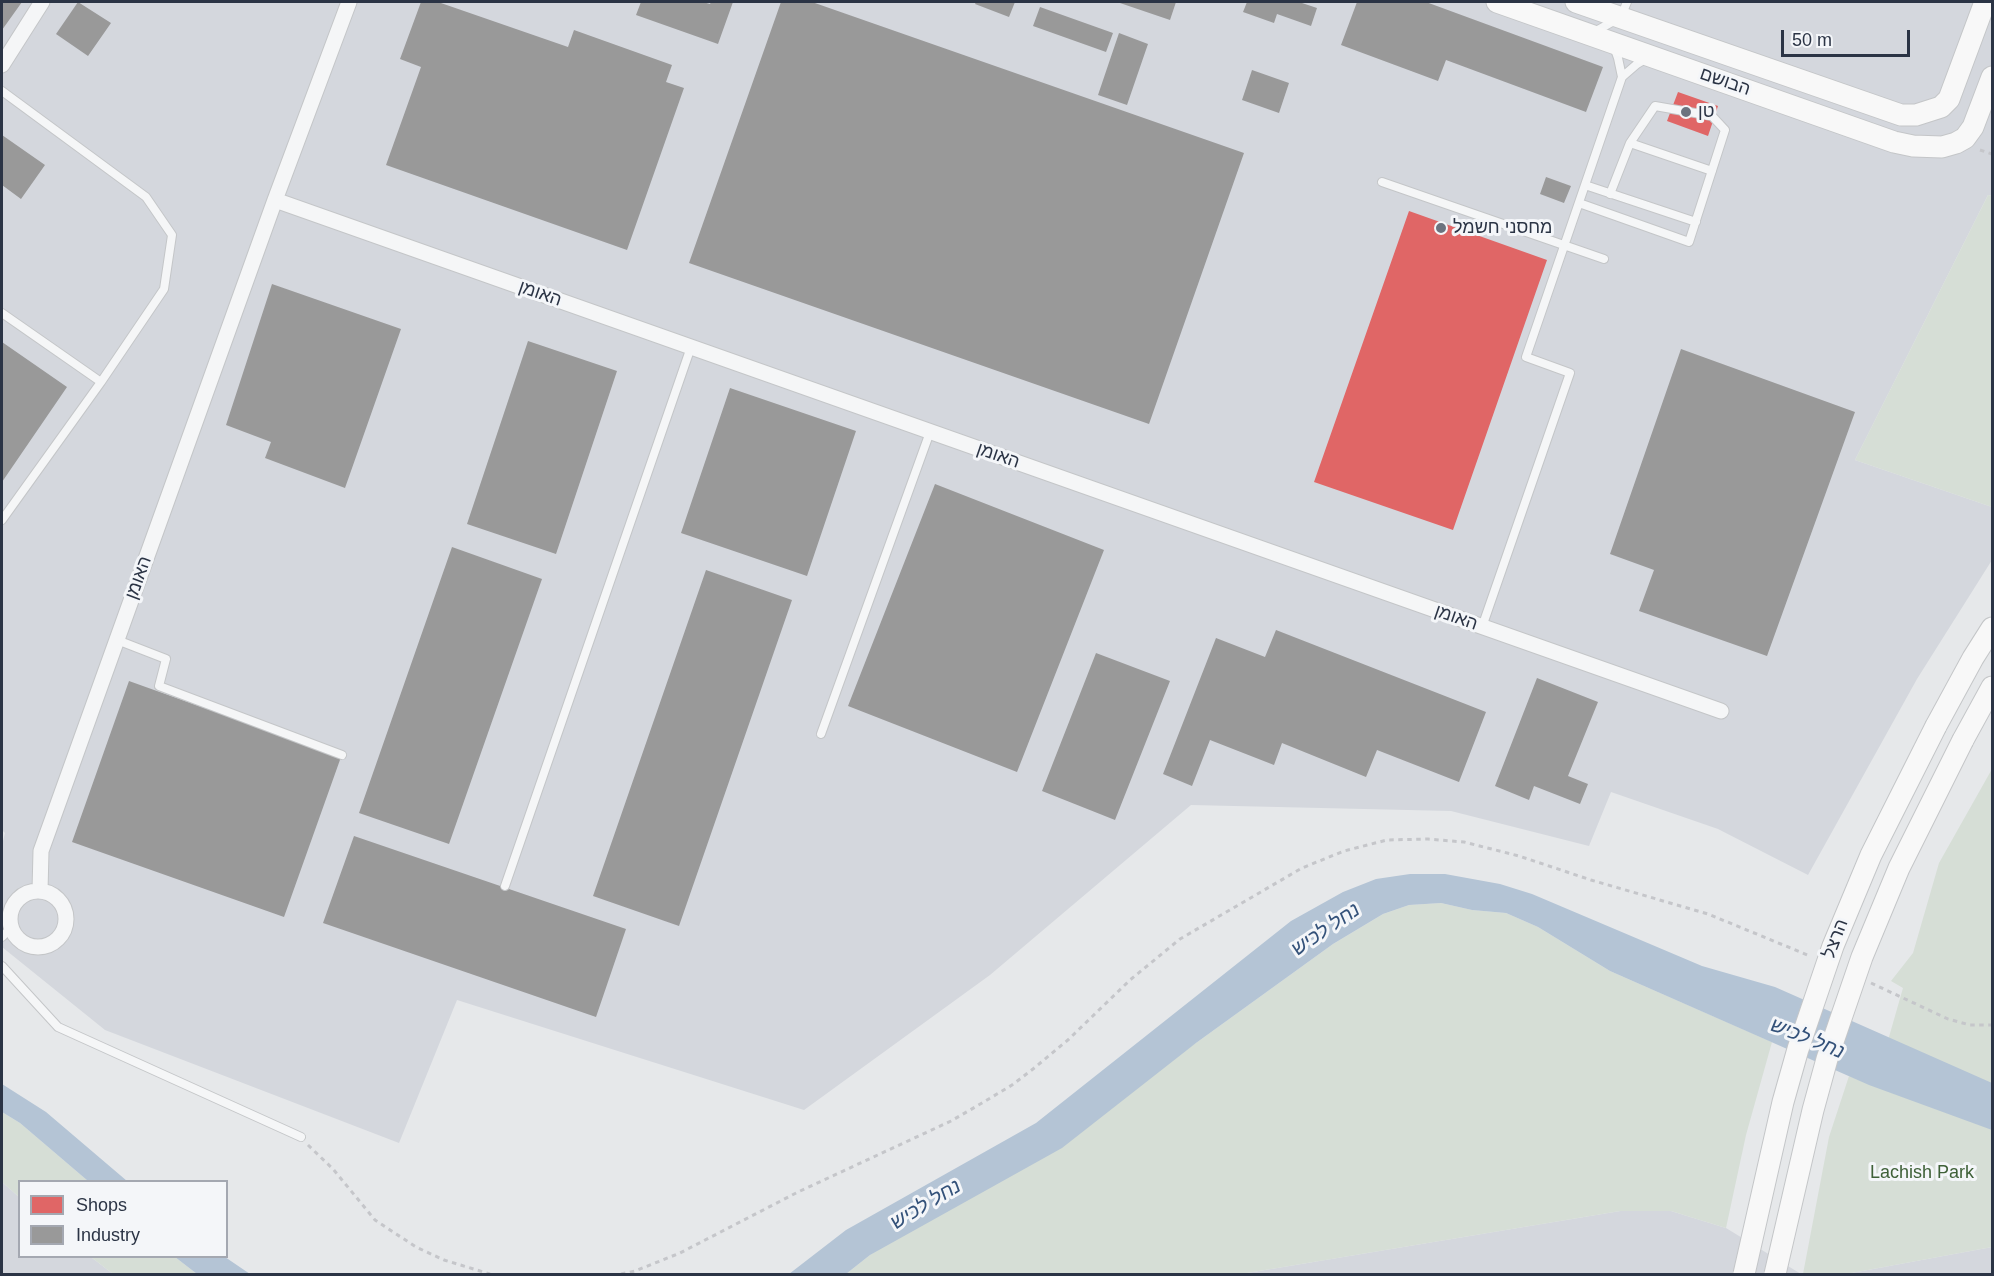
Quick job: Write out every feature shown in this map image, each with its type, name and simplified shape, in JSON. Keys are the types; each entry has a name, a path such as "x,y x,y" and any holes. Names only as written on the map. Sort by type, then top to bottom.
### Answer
{"main road":[{"name":"הבושם","path":"1497,2 1894,142 1929,147 1956,143 1965,138 1972,127 1992,77"},
{"name":"הבושם","path":"1576,2 1613,7 1901,115 1916,115 1930,111 1941,107 1949,99 1985,2"},
{"name":"הרצל","path":"1744,1275 1783,1102 1798,1049 1833,946 1871,855 1936,726 1992,628"},
{"name":"הרצל","path":"1775,1275 1813,1110 1830,1049 1862,957 1899,868 1992,687"}],"street":[{"path":"2,65 42,2"},
{"name":"האומן","path":"40,891 41,851 275,200 349,2"},
{"name":"האומן","path":"275,200 1720,711"},
{"path":"40,891 57,898 66,914 63,933 50,945 40,948 22,943 15,936 6,932 16,902 31,892 40,891"}],"lane":[{"path":"1589,34 1613,7"},
{"path":"1611,42 1618,58 1622,77"},
{"path":"1482,627 1570,373 1526,357 1622,77 1651,56"},
{"path":"2,91 146,197 172,235 164,290 2,520"},
{"path":"1579,203 1689,242 1725,130 1712,116 1655,106 1630,143 1610,194"},
{"path":"1630,143 1712,171"},
{"path":"1382,182 1604,259"},
{"path":"1585,185 1696,222"},
{"path":"2,313 101,382"},
{"path":"505,886 691,347"},
{"path":"821,734 930,432"},
{"path":"117,640 166,659 159,686 342,754"},
{"path":"2,966 58,1027 301,1137"}],"path":[{"path":"621,1275 680,1253 798,1192 951,1120 982,1103 1033,1070 1130,980 1180,939 1302,868 1344,851 1387,840 1428,839 1464,842 1519,856 1591,880 1708,914 1817,959"},
{"path":"1868,981 1948,1019 1970,1025 1992,1025"},
{"path":"301,1137 333,1169 375,1220 416,1247 444,1260 490,1275"}],"shaded area":[{"path":"2,2 1992,2 1992,196 1988,195 1855,460 1992,507 1992,560 1917,679 1808,875 1718,829 1611,792 1589,846 1451,811 1191,805 990,975 804,1110 457,1000 399,1143 105,1030 2,947 2,845 5,833 2,830"},
{"path":"2,1182 18,1196 18,1258 92,1258 113,1274 2,1274"},
{"path":"1620,1211 1671,1211 1726,1228 1801,1274 1241,1274"},
{"path":"1992,1247 1992,1274 1846,1274"}],"green space":[{"path":"1988,195 1992,196 1992,507 1855,460"},
{"name":"Lachish Park","path":"1992,769 1992,1247 1846,1274 1803,1274 1829,1137 1849,1076 1875,1086 1903,988 1891,981 1913,953 1939,863"},
{"path":"1441,903 1472,910 1506,913 1538,927 1610,971 1772,1042 1746,1135 1726,1228 1671,1211 1620,1211 1241,1274 846,1274 870,1255 1196,1043 1333,944 1383,914 1409,905"},
{"path":"2,1112 20,1123 87,1180 18,1180 18,1196 2,1182"},
{"path":"92,1258 176,1258 197,1274 113,1274"}],"water":[{"name":"נחל לכיש","path":"1410,874 1445,874 1500,884 1532,894 1702,966 1775,987 1992,1083 1992,1130 1869,1085 1610,971 1538,927 1506,913 1472,910 1441,903 1409,905 1383,914 1333,944 1196,1043 1062,1148 870,1255 846,1274 789,1274 846,1230 1036,1123 1291,921 1343,892 1376,879"},
{"path":"2,1084 46,1112 126,1180 87,1180 20,1123 2,1112"},
{"path":"176,1258 226,1258 250,1274 197,1274"}],"building: Shops":[{"path":"1678,92 1718,106 1708,136 1667,121"},
{"path":"1409,211 1547,260 1453,530 1314,482"}],"building: Industry":[{"path":"2,2 22,2 2,30"},
{"path":"78,2 111,23 88,56 56,34"},
{"path":"421,2 438,2 568,47 574,30 672,65 666,82 684,88 627,250 386,165 421,67 400,59"},
{"path":"641,2 710,4 711,2 733,2 718,44 636,15"},
{"path":"781,2 812,2 1244,153 1149,424 689,263"},
{"path":"976,2 1015,2 1009,17 975,4"},
{"path":"1117,2 1176,2 1170,20"},
{"path":"1247,2 1299,2 1317,8 1311,26 1277,14 1274,23 1243,12"},
{"path":"1357,2 1426,2 1603,67 1586,112 1446,60 1438,81 1341,45"},
{"path":"1040,7 1113,33 1106,52 1033,26"},
{"path":"1119,33 1148,44 1127,105 1098,95"},
{"path":"1252,70 1289,83 1279,113 1242,100"},
{"path":"2,135 45,165 21,199 2,185"},
{"path":"1546,177 1571,186 1564,203 1540,194"},
{"path":"272,284 401,329 345,488 265,458 271,442 226,425"},
{"path":"528,341 617,371 556,554 467,524"},
{"path":"2,342 67,387 2,482"},
{"path":"1681,349 1855,412 1767,656 1639,611 1654,570 1610,554"},
{"path":"730,388 856,431 807,576 681,533"},
{"path":"935,484 1104,550 1017,772 848,706"},
{"path":"452,547 542,579 449,844 359,813"},
{"path":"706,570 792,600 679,926 593,896"},
{"path":"1276,630 1486,712 1459,782 1377,750 1366,777 1282,743 1274,765 1210,740 1192,786 1163,774 1216,638 1265,657"},
{"path":"1096,653 1170,681 1115,820 1042,791"},
{"path":"1537,678 1598,702 1568,776 1588,784 1580,804 1534,786 1529,800 1495,786"},
{"path":"129,681 341,757 284,917 72,842"},
{"path":"354,836 626,929 596,1017 323,923"}],"place":[{"name":"טן","path":"1686,112"},
{"name":"מחסני חשמל","path":"1441,228"}]}
